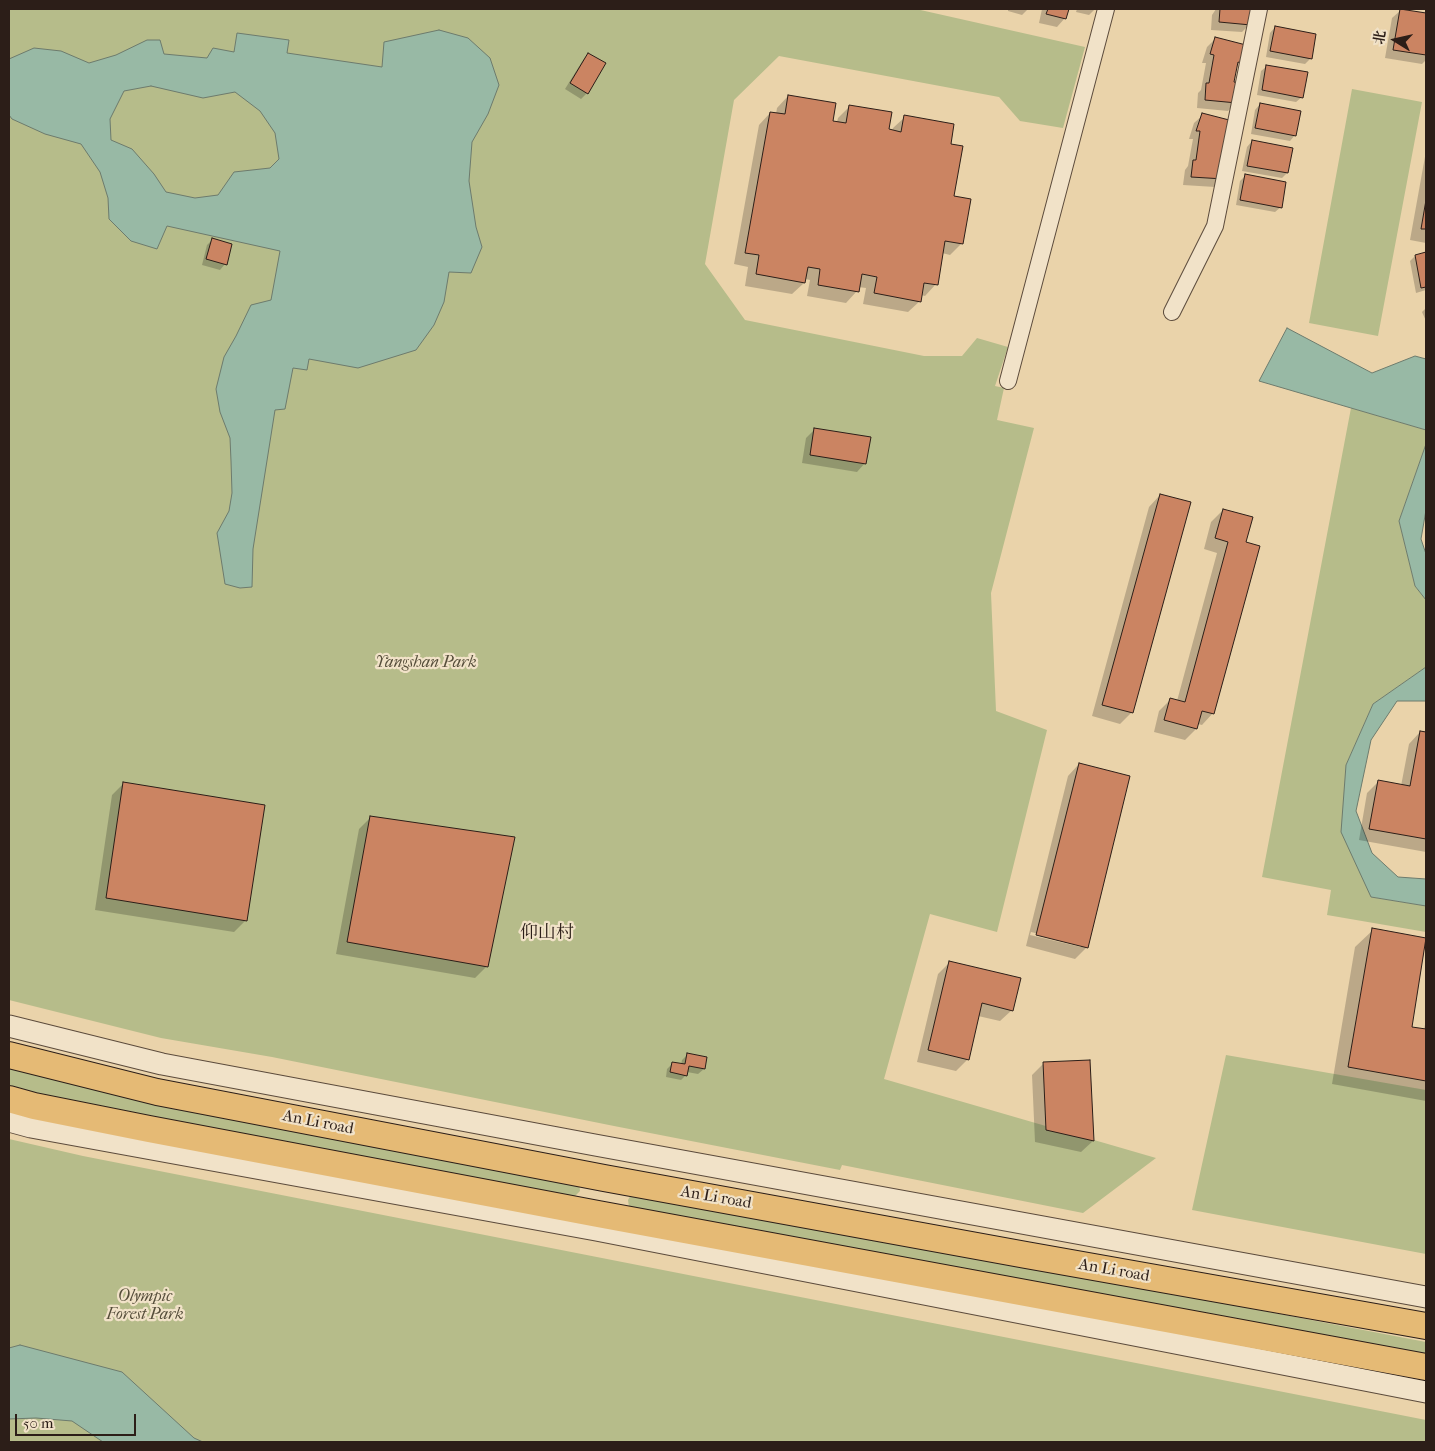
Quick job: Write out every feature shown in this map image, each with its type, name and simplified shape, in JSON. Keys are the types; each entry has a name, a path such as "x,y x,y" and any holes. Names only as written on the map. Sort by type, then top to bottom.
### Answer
{"main road":[{"name":"An Li road","path":"9,1055 157,1092 1026,1255 1426,1326"},
{"path":"9,1099 34,1106 149,1129 1426,1367"}],"street":[{"path":"1008,381 1106,9"},
{"path":"1172,312 1215,226 1259,9"},
{"name":"An Li road","path":"9,1026 162,1064 1426,1297"},
{"path":"9,1121 41,1129 596,1230 1426,1392"}],"green space":[{"name":"Yangshan Park","path":"9,9 916,9 1085,47 1063,128 1020,121 999,97 779,56 734,100 705,264 745,320 924,356 962,356 977,338 1008,347 995,386 1004,388 997,420 1034,428 991,593 996,711 1047,730 997,932 930,914 884,1079 1156,1158 1083,1213 842,1165 840,1170 272,1057 161,1038 9,1000"},
{"path":"1352,89 1422,102 1378,336 1309,323"},
{"path":"1351,408 1426,430 1426,444 1399,521 1415,586 1426,600 1426,667 1373,704 1346,765 1371,897 1426,906 1426,932 1327,915 1331,890 1262,877"},
{"path":"1226,1055 1426,1090 1426,1254 1192,1210"},
{"path":"9,1063 579,1182 580,1191 574,1197 131,1116 9,1086"},
{"name":"Olympic Forest Park","path":"9,1139 83,1156 1426,1420 1426,1442 9,1442"},
{"path":"642,1192 1426,1342 1426,1364 629,1207 628,1200 632,1193"}],"shaded area":[{"path":"439,30 468,38 490,58 499,85 488,114 472,142 469,181 476,227 482,247 471,273 449,272 444,302 434,325 416,350 358,368 309,359 307,370 293,368 285,409 275,410 253,549 252,587 240,588 225,584 217,533 229,511 232,493 230,438 220,412 216,389 224,357 251,305 271,300 280,251 167,226 157,249 131,241 109,219 108,198 100,172 81,144 45,134 12,119 9,115 9,59 34,48 61,51 89,63 116,55 147,40 160,40 164,54 207,58 213,48 234,52 237,33 289,40 287,53 382,67 384,42","holes":["151,86 203,98 235,92 260,111 275,133 279,159 270,168 234,172 218,195 195,198 166,192 154,174 132,149 111,140 110,119 124,91"]},
{"path":"1287,328 1372,373 1415,356 1426,359 1426,430 1259,381"},
{"path":"1426,444 1426,510 1421,539 1426,554 1426,600 1415,586 1399,521"},
{"path":"1426,667 1426,701 1397,701 1371,740 1356,811 1372,853 1398,877 1426,879 1426,906 1371,897 1341,832 1346,765 1373,704"},
{"path":"20,1345 122,1372 194,1438 203,1442 103,1442 72,1421 36,1418 9,1419 9,1348"}],"building":[{"path":"1048,9 1069,9 1066,19 1046,14"},
{"path":"1220,9 1252,9 1251,25 1219,22"},
{"path":"1400,9 1426,13 1426,55 1393,50"},
{"path":"1275,26 1316,34 1312,59 1270,51"},
{"path":"1215,37 1246,45 1241,63 1238,62 1234,82 1238,83 1237,103 1205,100 1206,83 1209,83 1214,55 1210,54"},
{"path":"588,53 606,63 588,94 570,83"},
{"path":"1266,65 1308,72 1303,98 1262,90"},
{"path":"788,95 836,103 833,121 846,123 849,105 892,112 889,129 901,132 904,115 954,124 951,144 963,146 954,196 971,199 963,244 945,241 938,285 924,283 921,302 874,293 877,277 862,274 859,292 818,285 820,269 808,267 805,283 756,274 759,255 745,253 770,112 785,114"},
{"path":"1260,103 1301,111 1296,136 1255,128"},
{"path":"1202,113 1233,121 1224,179 1191,177 1193,160 1196,160 1200,131 1196,131"},
{"path":"1252,140 1293,148 1288,173 1247,166"},
{"path":"1245,174 1286,182 1282,208 1240,200"},
{"path":"1426,200 1426,229 1421,229"},
{"path":"212,238 232,244 227,265 206,259"},
{"path":"1426,252 1426,287 1421,288 1415,255"},
{"path":"814,428 871,437 866,464 810,455"},
{"path":"1160,494 1191,502 1133,713 1102,705"},
{"path":"1223,509 1253,517 1246,542 1260,546 1214,714 1202,711 1197,729 1164,720 1170,698 1185,702 1228,542 1215,538"},
{"path":"1420,731 1426,732 1426,839 1369,829 1378,780 1410,786"},
{"path":"1079,763 1130,776 1088,948 1036,935"},
{"path":"123,782 265,805 247,921 106,898"},
{"path":"370,816 515,837 488,967 347,942"},
{"path":"1372,928 1426,938 1412,1027 1426,1029 1426,1081 1348,1067"},
{"path":"949,961 1021,978 1013,1011 982,1003 969,1060 928,1050"},
{"path":"687,1053 707,1057 705,1069 689,1066 687,1076 670,1072 672,1062 685,1064"},
{"path":"1090,1060 1094,1141 1046,1130 1043,1062"}],"district":[{"name":"仰山村","path":"547,934"}]}
